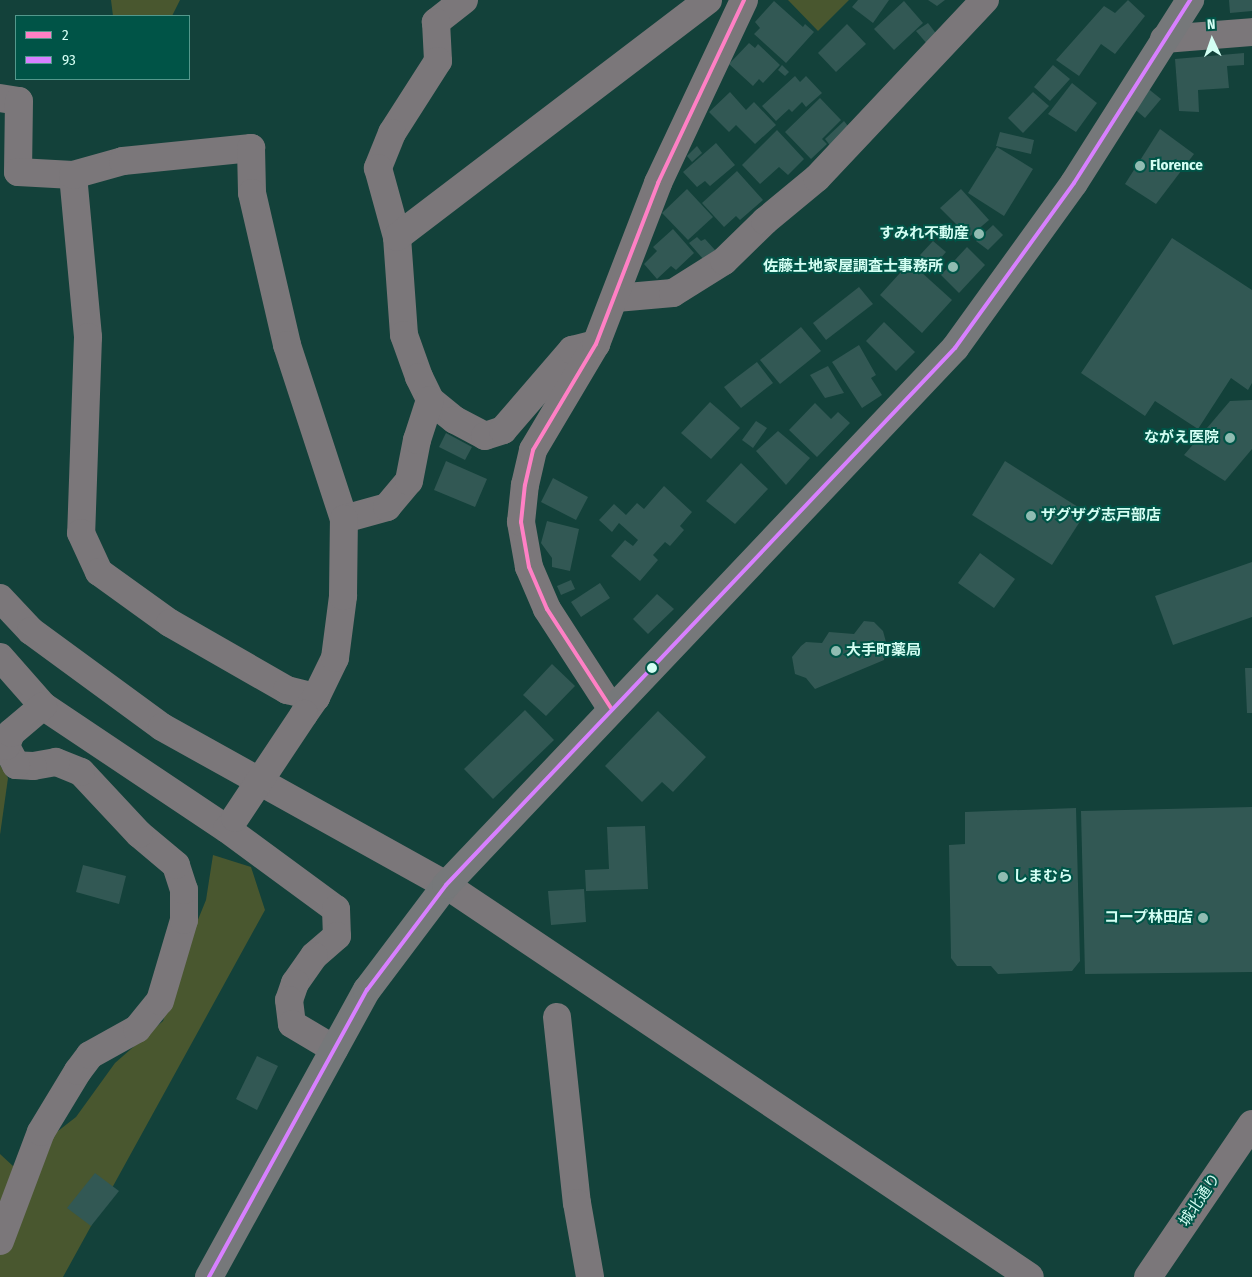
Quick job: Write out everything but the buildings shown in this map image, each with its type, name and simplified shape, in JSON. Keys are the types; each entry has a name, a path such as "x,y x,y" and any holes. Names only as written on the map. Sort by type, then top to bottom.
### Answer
{"main road":[{"path":"209,1277 367,990 446,885 611,708 955,348 1074,183 1190,0"}],"street":[{"path":"464,0 436,22 438,61 392,133 378,168 397,237 404,335 430,400 454,420 484,436 503,430 572,350 596,344"},
{"path":"397,237 708,0"},
{"path":"611,708 547,609 530,567 521,522 533,450 596,344 616,298 658,183 744,0"},
{"path":"616,298 673,293 724,261 765,220 817,178 985,0"},
{"path":"1164,39 1252,32"},
{"path":"0,98 19,102 18,172 74,175 123,161 251,148 252,194 286,345 344,519 343,596 335,658 310,706 231,824"},
{"path":"74,175 88,337 81,533 99,572 187,633 288,690 310,706"},
{"path":"344,519 387,507 409,482 417,440 430,400"},
{"path":"0,598 31,631 162,727 446,885 1030,1277"},
{"path":"0,657 44,706 231,824 336,909 337,936 314,956 295,983 289,1000 292,1024 334,1049"},
{"path":"0,1241 41,1132 78,1072 90,1055 137,1028 160,1001 184,920 184,890 176,865 138,834 81,772 56,762 33,766 16,765 6,746 11,733 44,706"},
{"path":"557,1017 577,1203 590,1277"},
{"name":"城北通り","path":"1148,1277 1252,1124"}],"green space":[{"path":"111,0 180,0 172,15 113,15"},
{"path":"788,0 849,0 818,31"},
{"path":"0,765 8,778 0,835"},
{"path":"213,855 251,867 265,910 63,1277 0,1277 0,1154 13,1166 76,1117 115,1063 163,1021 186,949 206,900"}],"transit line":[{"name":"2","path":"611,708 547,609 529,567 521,522 525,485 533,450 596,344 658,183 744,0"},
{"name":"93","path":"209,1277 367,990 446,885 955,348 1074,183 1190,0"}],"place":[{"name":"Florence","path":"1140,166"},
{"name":"すみれ不動産","path":"979,234"},
{"name":"佐藤土地家屋調査士事務所","path":"953,267"},
{"name":"ながえ医院","path":"1230,438"},
{"name":"ザグザグ志戸部店","path":"1031,516"},
{"name":"大手町薬局","path":"836,651"},
{"name":"しまむら","path":"1003,877"},
{"name":"コープ林田店","path":"1203,918"}]}
